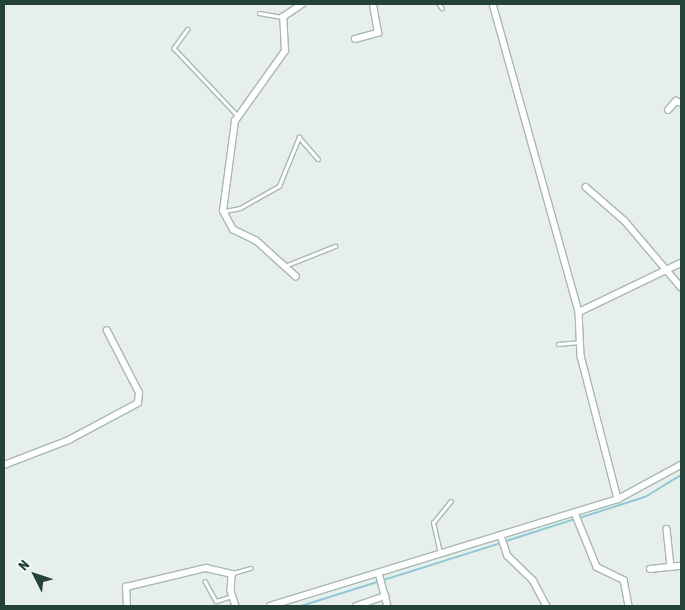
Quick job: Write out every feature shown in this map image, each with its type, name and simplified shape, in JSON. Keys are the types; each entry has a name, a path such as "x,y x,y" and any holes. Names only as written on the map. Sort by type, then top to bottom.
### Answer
{"street":[{"path":"296,277 281,267 256,241 233,230 223,211 238,116 285,51 283,17 302,4"},
{"path":"355,39 378,33 374,4"},
{"path":"493,4 579,312 580,342 618,499"},
{"path":"668,110 676,101 681,102"},
{"path":"586,187 625,221 681,287"},
{"path":"579,312 681,263"},
{"path":"4,464 69,440 138,403 139,393 107,331"},
{"path":"270,606 441,554 502,538 618,499 681,465"},
{"path":"575,513 578,526 597,567 624,580 629,606"},
{"path":"667,529 671,567"},
{"path":"502,538 505,551 532,580 547,606"},
{"path":"650,569 681,566"},
{"path":"127,606 126,587 132,584 206,568 232,574 232,596 236,606"},
{"path":"379,573 388,606"},
{"path":"356,606 385,596"}],"lane":[{"path":"439,4 442,8"},
{"path":"259,13 283,17"},
{"path":"188,29 174,48 238,116"},
{"path":"223,211 240,208 279,186 299,137 318,159"},
{"path":"281,267 334,246"},
{"path":"558,344 580,342"},
{"path":"441,554 433,523 450,501"},
{"path":"232,574 250,568"},
{"path":"205,580 216,601 232,596"}],"waterway":[{"path":"579,518 645,497 681,475"},
{"path":"506,541 575,519"},
{"path":"301,606 501,543"}]}
